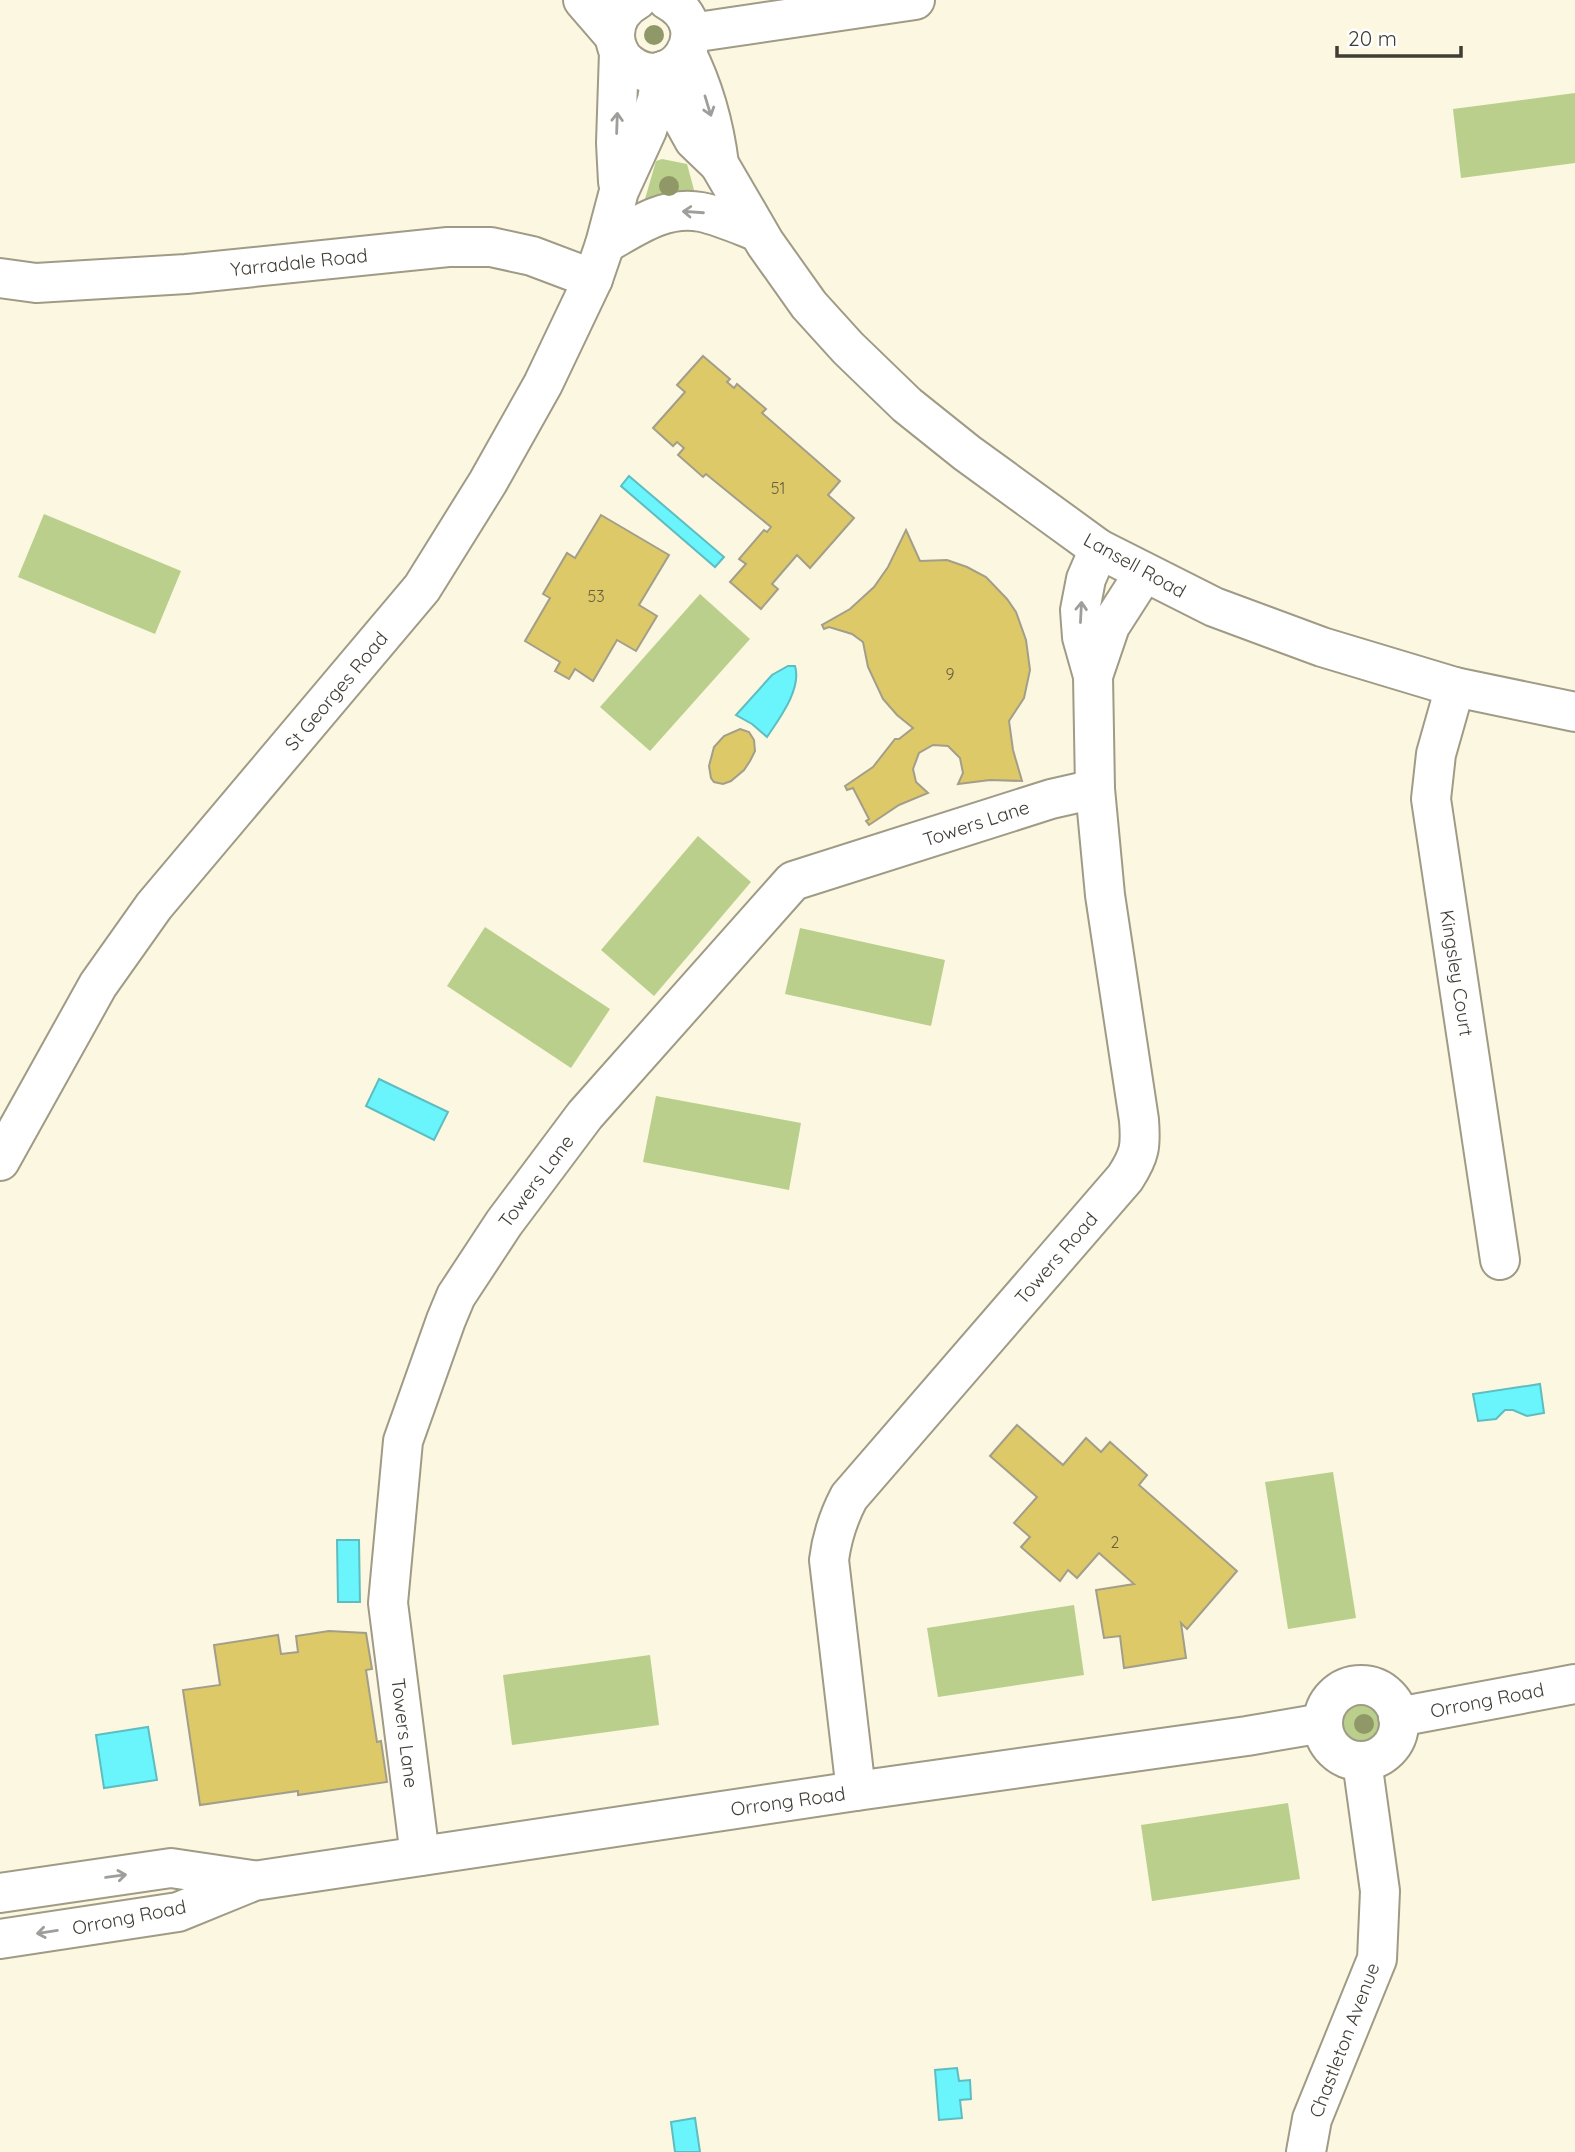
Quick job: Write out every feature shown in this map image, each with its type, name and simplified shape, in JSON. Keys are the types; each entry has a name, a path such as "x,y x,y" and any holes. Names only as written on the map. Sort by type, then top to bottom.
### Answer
{"street":[{"path":"583,0 617,44 626,62 649,73 664,24"},
{"path":"617,44 620,16 664,24 915,0"},
{"name":"St Georges Road","path":"0,1161 98,985 155,906 422,588 488,482 543,384 599,262 619,191 647,130 657,100 664,24"},
{"name":"Lansell Road","path":"664,24 700,81 715,130 719,164 758,232 808,305 907,405 967,453 1099,550 1214,607 1380,666 1455,687 1575,712"},
{"name":"St Georges Road","path":"617,44 616,143 619,191"},
{"path":"599,262 654,217 666,213 703,212 758,232"},
{"name":"Yarradale Road","path":"0,278 36,283 186,274 435,248 491,247 532,256 599,262"},
{"name":"Towers Road","path":"856,1791 829,1560 831,1538 838,1518 849,1497 1125,1178 1136,1162 1141,1147 1105,894 1095,789 1093,676 1082,637 1080,610 1086,579 1099,550"},
{"name":"Towers Road","path":"1093,676 1110,626 1144,573"},
{"name":"Kingsley Court","path":"1455,687 1436,754 1431,799 1500,1260"},
{"name":"Towers Lane","path":"420,1856 387,1603 403,1441 456,1296 504,1223 585,1115 793,881 1051,799 1095,789"},
{"name":"Orrong Road","path":"1398,1717 1575,1684"},
{"path":"1351,1686 1376,1688 1394,1705 1398,1717 1396,1738 1390,1747 1382,1755 1362,1761 1350,1760 1330,1746 1323,1723 1324,1711 1331,1700 1340,1691 1351,1686"},
{"name":"Orrong Road","path":"0,1939 178,1912 254,1881 1323,1723"},
{"name":"Chastleton Avenue","path":"1306,2152 1312,2119 1377,1959 1380,1891 1362,1761"},
{"name":"Orrong Road","path":"0,1893 171,1868 254,1881"}],"green space":[{"path":"1575,93 1575,163 1461,178 1453,109"},
{"path":"662,159 687,164 697,201 643,206 656,161"},
{"path":"44,514 181,571 155,634 18,577"},
{"path":"700,594 750,639 650,751 600,707"},
{"path":"698,836 751,882 654,996 601,950"},
{"path":"485,927 610,1009 571,1068 447,986"},
{"path":"800,928 945,960 931,1026 785,994"},
{"path":"656,1096 801,1123 789,1190 643,1162"},
{"path":"1333,1472 1356,1618 1288,1629 1265,1482"},
{"path":"1074,1605 1084,1675 938,1697 927,1628"},
{"path":"650,1655 659,1725 512,1745 503,1675"},
{"path":"1359,1700 1375,1706 1381,1722 1375,1738 1359,1744 1343,1738 1337,1722 1343,1706"},
{"path":"1288,1803 1300,1879 1152,1901 1141,1825"}],"water":[{"path":"629,476 724,557 715,567 621,486"},
{"path":"788,666 795,666 795,684 788,703 767,737 736,715 772,675"},
{"path":"379,1079 448,1112 434,1140 366,1106"},
{"path":"1540,1384 1544,1413 1527,1416 1513,1410 1505,1410 1496,1419 1478,1421 1473,1394"},
{"path":"337,1540 359,1540 360,1602 338,1602"},
{"path":"148,1727 157,1780 104,1788 96,1735"},
{"path":"957,2068 959,2081 970,2080 971,2099 960,2100 962,2118 939,2120 935,2070"},
{"path":"695,2118 700,2152 675,2152 671,2122"}],"building":[{"path":"703,356 730,379 727,382 734,388 737,384 766,409 762,413 840,481 828,495 854,518 810,568 797,555 772,584 778,589 761,609 730,582 746,564 739,559 764,530 767,532 771,527 706,474 703,477 678,455 684,448 677,442 673,446 653,428 685,392 677,385"},
{"path":"601,515 669,555 639,605 657,616 636,651 617,640 593,681 575,669 569,679 555,671 560,662 525,641 550,598 543,594 567,553 575,558"},
{"path":"906,530 920,561 947,560 986,577 1016,612 1026,640 1030,670 1024,698 1009,721 1013,750 1022,781 990,780 958,784 963,773 960,758 948,746 933,745 919,753 913,769 916,782 928,793 899,805 869,825 866,821 869,819 853,788 847,790 845,786 873,767 895,739 913,728 883,699 868,667 863,642 852,634 829,627 824,629 822,625 850,609 874,587 888,567"},
{"path":"740,729 749,732 754,740 755,751 744,770 731,781 723,784 714,782 709,766 714,747 724,736"},
{"path":"1017,1425 1063,1465 1086,1438 1101,1452 1110,1442 1147,1475 1139,1485 1237,1571 1187,1629 1181,1623 1186,1658 1124,1668 1120,1636 1104,1638 1096,1590 1134,1584 1099,1553 1077,1578 1068,1570 1060,1581 1021,1547 1030,1537 1014,1523 1037,1497 990,1456"},
{"path":"329,1631 366,1633 372,1669 366,1670 377,1742 381,1741 387,1782 200,1805 183,1690 220,1685 214,1645 278,1635 281,1654 298,1652 296,1636"}]}
